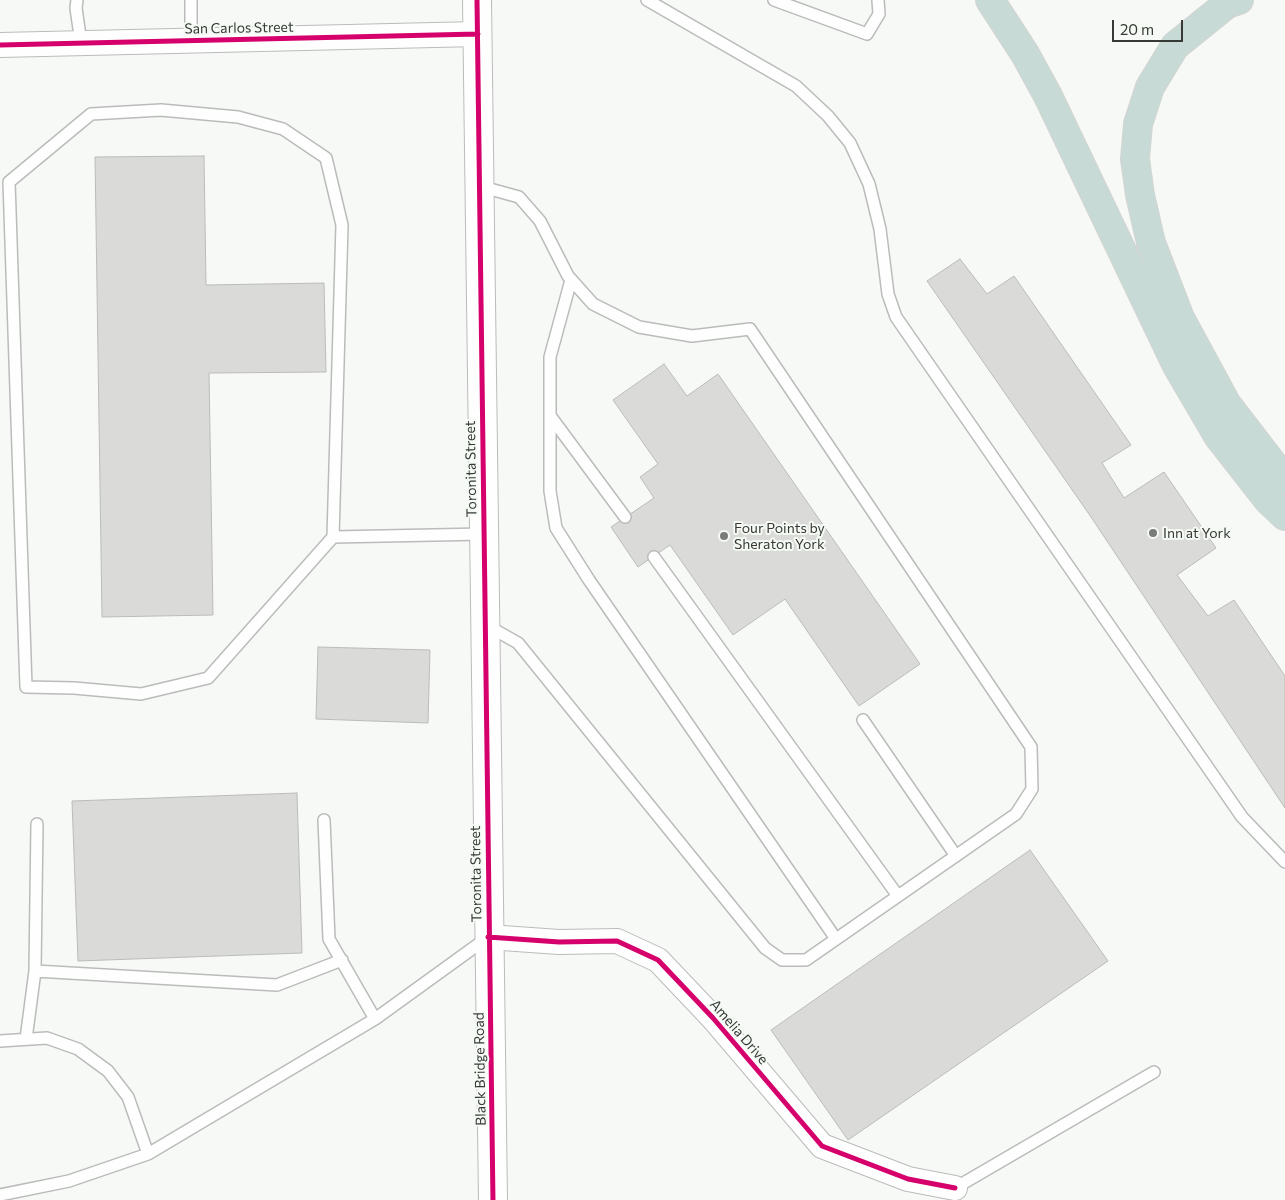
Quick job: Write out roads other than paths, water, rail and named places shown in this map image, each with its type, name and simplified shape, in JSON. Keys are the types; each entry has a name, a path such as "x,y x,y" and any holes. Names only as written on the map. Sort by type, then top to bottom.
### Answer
{"highway":[{"path":"990,0 1025,54 1048,96 1176,366 1218,436 1268,500 1285,516"},
{"path":"1239,0 1227,4 1175,46 1150,87 1138,124 1135,158 1140,195 1151,242 1180,318 1226,403 1285,480"}],"street":[{"name":"Toronita Street","path":"477,0 488,937"},
{"name":"San Carlos Street","path":"0,45 478,34"},
{"name":"Black Bridge Road","path":"488,937 493,1187"},
{"name":"Amelia Drive","path":"488,937 559,942 618,941 658,960 713,1018 822,1146 908,1179 955,1188"}],"lane":[{"path":"77,0 76,8 81,43"},
{"path":"191,0 191,41"},
{"path":"647,0 796,86 828,116 850,144 869,184 880,229 888,294 896,317 1242,817 1285,862"},
{"path":"774,0 867,34 879,14 878,0"},
{"path":"333,537 342,225 326,158 283,129 238,117 161,110 91,114 9,182 26,687 74,688 140,694 208,678 333,537 484,534"},
{"path":"479,186 519,197 540,221 571,280 593,304 639,327 692,336 750,329 1032,747 1032,789 1016,814 806,960 782,960 765,948 518,643 485,624"},
{"path":"571,280 550,357 550,491 556,528 589,580 836,939"},
{"path":"551,417 626,517"},
{"path":"654,557 898,896"},
{"path":"863,720 956,856"},
{"path":"324,820 329,939 375,1018"},
{"path":"26,1039 35,971 37,824"},
{"path":"0,1195 69,1181 148,1154 375,1018 488,937"},
{"path":"35,971 277,985 342,960"},
{"path":"0,1040 47,1038 78,1049 108,1071 128,1097 148,1154"},
{"path":"955,1188 1154,1072"}],"place":[{"name":"Inn at York","path":"1153,533"},
{"name":"Four Points by Sheraton York","path":"724,536"}]}
